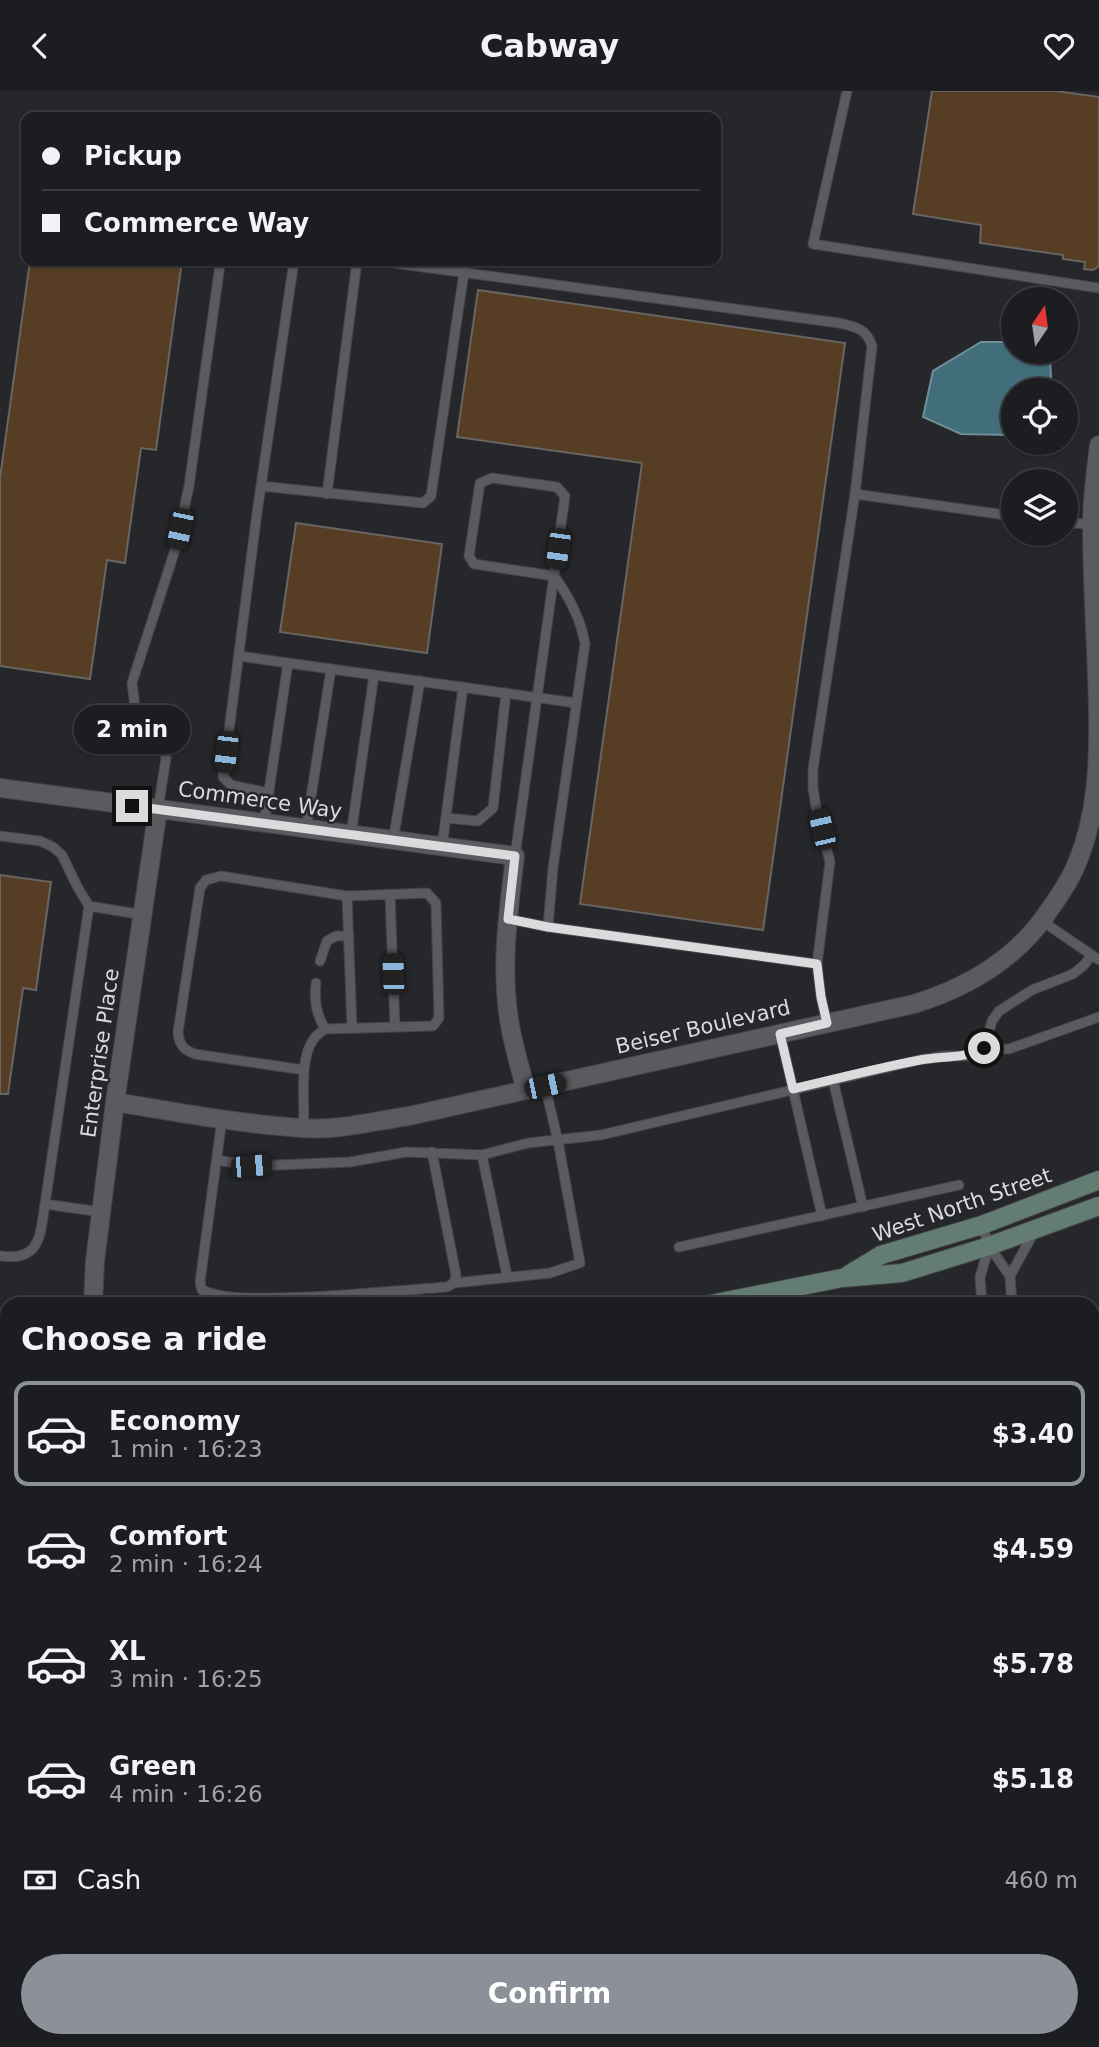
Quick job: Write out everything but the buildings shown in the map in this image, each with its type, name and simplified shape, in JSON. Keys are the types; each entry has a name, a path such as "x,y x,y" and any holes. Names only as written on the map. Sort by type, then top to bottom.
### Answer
{"main road":[{"name":"West North Street","path":"842,1278 881,1255 982,1225 1099,1179"},
{"name":"West North Street","path":"746,1297 842,1278 902,1273 989,1246 1099,1206"}],"street":[{"name":"Beiser Boulevard","path":"115,1102 222,1119 303,1128 339,1127 409,1116 914,1004 946,994 982,975 1042,921 1077,863 1087,828 1095,789 1099,735 1092,523 1099,445"},
{"name":"Commerce Way","path":"0,788 515,856"},
{"name":"Enterprise Place","path":"93,1297 95,1261 115,1102 158,809"},
{"path":"515,856 505,975 512,1041 526,1090"}],"lane":[{"path":"847,91 813,244 1099,288"},
{"path":"158,809 166,758 161,741 140,718 135,707 132,683 175,550 189,486 220,266"},
{"path":"269,793 231,785 223,776 293,266"},
{"path":"327,494 356,266"},
{"path":"417,266 839,323 856,327 870,338 872,346 855,493 813,769 816,807 830,862 817,964 827,1023"},
{"path":"261,486 423,503 431,496 464,272"},
{"path":"515,856 554,576 565,496 557,487 492,478 480,484 469,556 474,564 554,576 565,591 585,644 553,868 548,927"},
{"path":"855,493 1001,514"},
{"path":"1078,523 1092,523"},
{"path":"239,656 576,703"},
{"path":"264,824 288,663"},
{"path":"306,829 331,669"},
{"path":"351,835 374,675"},
{"path":"393,841 420,681"},
{"path":"442,847 463,687"},
{"path":"446,818 478,821 494,808 506,693"},
{"path":"0,836 40,841 53,847 62,855 89,906 39,1241 35,1248 19,1257 0,1256"},
{"path":"303,1128 307,1052 313,1039 325,1029 433,1026 439,1017 436,903 427,893 347,896 221,876 206,880 200,888 178,1032 182,1046 187,1052 195,1054 304,1070"},
{"path":"390,895 395,1027"},
{"path":"347,896 352,1028"},
{"path":"89,906 144,915"},
{"path":"508,919 548,927 817,964"},
{"path":"984,1048 992,1021 999,1011 1032,989 1073,974 1095,957 1042,921"},
{"path":"320,961 327,941 336,936 349,936"},
{"path":"316,983 314,1000 325,1029"},
{"path":"218,1160 251,1166 350,1162 406,1152 482,1155 528,1143 601,1135 919,1061 944,1056 968,1056 984,1048 1009,1049 1099,1017"},
{"path":"780,1034 822,1216"},
{"path":"833,1080 863,1207"},
{"path":"318,1297 447,1287 454,1283 550,1273 580,1263 545,1086"},
{"path":"222,1119 200,1282 202,1290 209,1294 232,1297"},
{"path":"432,1152 456,1275 454,1283"},
{"path":"482,1155 507,1276"},
{"path":"679,1247 959,1185"},
{"path":"45,1204 101,1212"},
{"path":"982,1225 989,1246 1010,1276 1012,1297"},
{"path":"1010,1276 1035,1229"},
{"path":"981,1297 980,1277 989,1246"}],"water":[{"path":"981,342 1001,342 1001,364 1050,364 1051,378 1001,378 1001,435 961,434 923,417 933,371"}],"route":[{"path":"132,806 515,856 508,919 548,927 817,964 827,1023 780,1034 793,1089 944,1056 968,1056 984,1048"}]}
